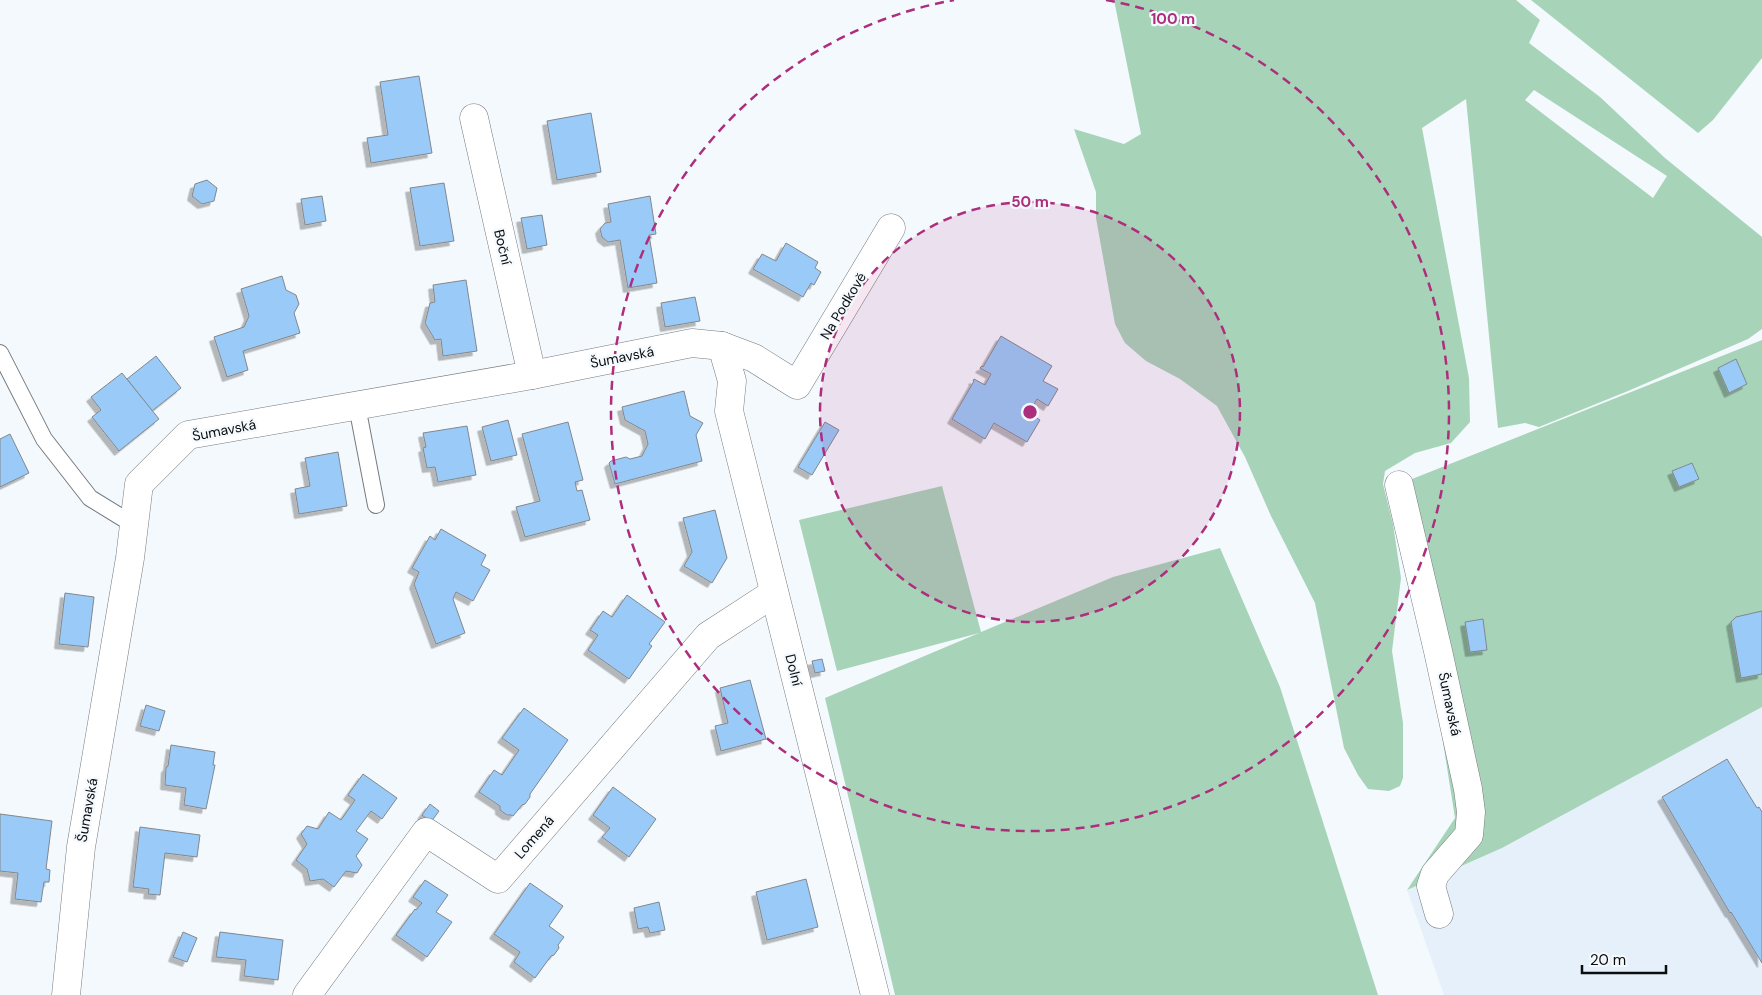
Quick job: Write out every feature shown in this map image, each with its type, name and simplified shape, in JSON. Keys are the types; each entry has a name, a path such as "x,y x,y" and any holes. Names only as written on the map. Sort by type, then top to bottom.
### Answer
{"street":[{"name":"Boční","path":"474,118 532,375"},
{"name":"Na Podkově","path":"797,385 891,228"},
{"name":"Šumavská","path":"66,995 81,847 130,558 139,484 188,435 532,375 692,343 722,346 754,358 797,385"},
{"name":"Dolní","path":"722,346 732,382 729,411 875,995"},
{"name":"Šumavská","path":"1399,485 1438,651 1468,789 1471,812 1469,835 1435,874 1431,886 1439,914"},
{"name":"Lomená","path":"314,993 426,832 498,879 708,636 774,593"}],"lane":[{"path":"0,353 44,439 90,498 134,525"},
{"path":"357,406 376,505"}],"shaded area":[{"path":"1762,707 1762,995 1444,995 1407,890 1502,848"}],"green space":[{"path":"1114,0 1516,0 1540,20 1529,43 1600,97 1665,158 1762,237 1762,329 1748,339 1539,427 1525,423 1498,428 1466,99 1422,128 1469,378 1470,422 1451,443 1415,453 1385,471 1383,484 1393,524 1401,578 1392,651 1403,723 1403,778 1400,786 1389,791 1368,789 1358,775 1344,748 1315,603 1271,516 1245,457 1217,406 1180,379 1146,361 1125,343 1115,324 1096,218 1096,192 1074,129 1124,144 1141,134","holes":["1534,90 1667,176 1653,198 1525,100"]},
{"path":"1531,0 1762,0 1762,58 1713,120 1698,133"},
{"path":"1762,340 1762,707 1502,848 1407,890 1455,818 1402,483"},
{"path":"942,486 981,632 1113,577 1220,548 1280,687 1378,995 895,995 825,698 979,633 837,671 799,520"}],"building":[{"path":"419,76 432,153 371,163 367,138 388,135 380,82"},
{"path":"591,113 601,172 557,180 547,121"},
{"path":"207,180 217,188 214,201 202,204 192,196 195,184"},
{"path":"444,183 454,241 420,246 410,188"},
{"path":"322,196 326,221 305,225 301,199"},
{"path":"650,196 656,234 649,235 657,283 628,288 620,240 608,242 602,237 600,229 605,223 611,222 608,204"},
{"path":"542,215 547,245 527,249 521,218"},
{"path":"786,243 818,262 815,268 821,272 814,285 811,283 803,297 753,269 762,254 776,261"},
{"path":"282,276 286,290 296,295 299,304 294,313 300,333 243,351 248,370 227,377 214,337 244,327 249,316 241,289"},
{"path":"466,280 477,351 443,356 441,339 435,340 425,323 430,303 435,302 433,285"},
{"path":"695,297 700,321 665,327 661,303"},
{"path":"1001,336 1052,366 1043,381 1058,389 1048,406 1037,399 1029,413 1040,420 1027,442 994,423 985,439 952,419 974,379 985,385 991,374 980,368 983,367"},
{"path":"156,356 181,388 152,411 127,379"},
{"path":"1736,359 1747,384 1729,393 1718,368"},
{"path":"122,373 159,419 119,451 92,417 101,410 91,397"},
{"path":"684,391 690,416 703,423 696,435 702,461 615,484 609,463 626,457 630,459 642,456 648,444 645,431 625,420 622,407"},
{"path":"508,420 517,455 491,461 482,427"},
{"path":"568,422 583,480 575,482 577,491 582,490 590,520 525,537 516,507 540,501 522,434"},
{"path":"825,422 839,430 812,475 798,467"},
{"path":"467,426 476,475 438,482 435,467 427,468 423,448 426,447 423,433"},
{"path":"10,434 29,473 0,487 0,439"},
{"path":"338,452 347,506 299,514 295,489 310,486 305,458"},
{"path":"1692,463 1699,479 1679,487 1672,471"},
{"path":"715,510 727,558 712,583 684,566 692,552 683,518"},
{"path":"441,529 486,555 481,565 490,570 473,601 456,592 453,599 465,633 436,644 414,584 419,572 412,568 430,536 435,540"},
{"path":"65,593 94,597 88,647 59,644"},
{"path":"627,595 665,622 649,644 652,646 629,679 588,650 598,635 590,630 603,611 612,617"},
{"path":"1762,611 1762,674 1741,678 1731,622 1736,617"},
{"path":"1483,619 1487,650 1470,652 1465,622"},
{"path":"822,659 825,671 815,673 812,661"},
{"path":"750,680 766,739 721,751 715,726 728,723 720,688"},
{"path":"146,705 165,711 159,731 140,726"},
{"path":"524,708 568,740 525,804 513,816 507,815 500,810 500,806 479,792 494,770 502,775 519,750 502,738"},
{"path":"171,745 215,752 213,765 215,765 206,809 184,805 186,788 165,785 166,768 168,766"},
{"path":"1727,759 1757,808 1759,807 1762,812 1762,963 1730,913 1662,797"},
{"path":"363,774 397,798 382,819 371,811 356,831 368,839 356,856 362,865 357,873 346,871 334,887 323,879 310,881 307,869 296,860 307,844 301,834 307,826 318,829 329,812 341,820 355,800 348,795"},
{"path":"613,787 656,819 629,857 602,837 610,828 593,815"},
{"path":"430,804 439,811 431,822 422,815"},
{"path":"0,814 52,821 46,869 50,870 49,882 44,882 41,902 15,899 18,873 0,871"},
{"path":"140,827 200,835 197,857 165,853 160,895 148,894 149,889 133,887"},
{"path":"806,879 818,927 767,940 756,892"},
{"path":"425,880 448,895 436,912 452,922 427,957 396,935 415,909 422,903 413,897"},
{"path":"530,883 563,906 549,926 564,937 558,945 559,948 535,978 514,962 520,952 494,934"},
{"path":"659,902 665,930 650,933 648,927 638,929 634,908"},
{"path":"183,932 197,938 187,962 173,957"},
{"path":"220,932 283,940 278,980 244,976 246,960 216,957"}]}
